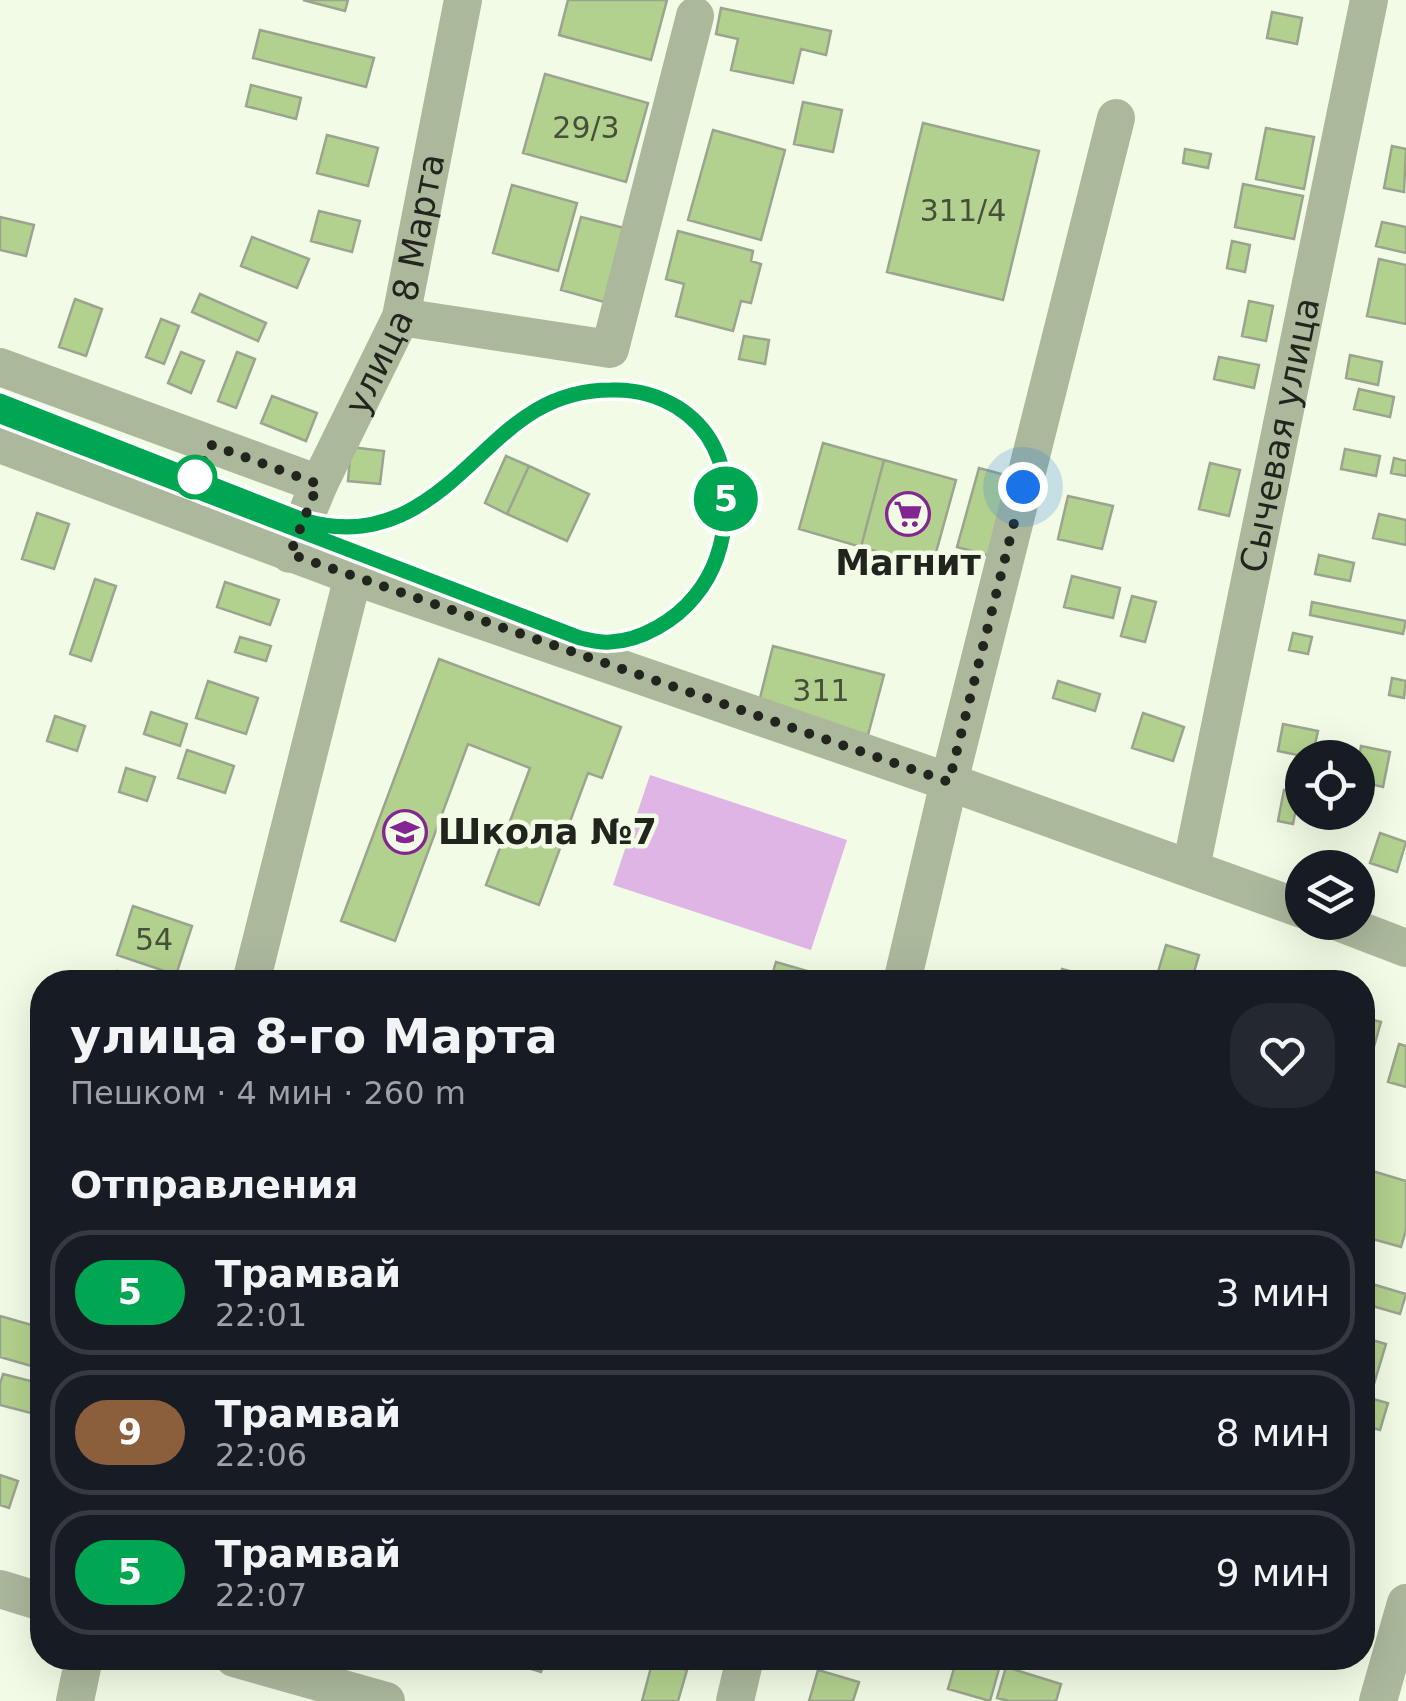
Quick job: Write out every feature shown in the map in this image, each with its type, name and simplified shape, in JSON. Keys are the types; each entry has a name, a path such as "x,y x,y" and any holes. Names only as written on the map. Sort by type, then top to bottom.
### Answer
{"street":[{"name":"улица 8 Марта","path":"290,554 318,484 401,317 462,0"},
{"name":"Сычевая улица","path":"1192,868 1369,0"},
{"path":"401,317 610,349 695,16"},
{"path":"905,970 1116,118"},
{"path":"0,367 318,484"},
{"path":"0,444 290,554 1285,903"},
{"path":"254,970 354,576"},
{"path":"1375,936 1406,948"},
{"path":"0,1589 30,1598"},
{"path":"1378,1701 1406,1602"},
{"path":"75,1701 81,1670"},
{"path":"276,1670 386,1701"},
{"path":"735,1701 742,1670"}],"shaded area":[{"path":"650,775 847,840 811,950 613,885"}],"building":[{"path":"303,0 348,0 345,11"},
{"path":"568,0 667,0 651,60 559,35"},
{"path":"721,8 831,31 826,55 801,49 793,83 731,70 738,39 716,34"},
{"path":"1272,12 1302,18 1297,44 1267,38"},
{"path":"260,30 374,58 366,87 253,58"},
{"path":"545,74 648,103 626,182 523,153"},
{"path":"251,85 301,98 296,119 246,106"},
{"path":"803,102 842,110 833,152 794,144"},
{"path":"923,123 1039,151 1003,300 887,272"},
{"path":"1266,128 1314,137 1304,189 1256,179"},
{"path":"713,130 785,150 761,240 688,220"},
{"path":"327,135 378,148 368,186 317,173"},
{"path":"1392,146 1406,149 1404,192 1384,188"},
{"path":"1185,149 1211,154 1208,168 1183,163"},
{"path":"1243,184 1303,196 1294,239 1235,227"},
{"path":"512,185 577,203 558,271 493,253"},
{"path":"319,211 360,221 352,252 311,241"},
{"path":"0,217 34,225 26,256 0,250"},
{"path":"581,217 624,228 604,302 561,290"},
{"path":"1382,222 1406,227 1406,253 1376,246"},
{"path":"678,231 753,251 751,261 761,264 751,303 741,301 733,331 676,316 684,284 666,279"},
{"path":"252,237 309,259 297,288 241,266"},
{"path":"1232,241 1250,245 1245,272 1227,268"},
{"path":"1379,259 1406,265 1406,324 1367,316"},
{"path":"200,294 266,323 258,341 192,312"},
{"path":"75,299 102,309 86,356 59,347"},
{"path":"1249,301 1273,306 1266,341 1242,336"},
{"path":"161,319 179,326 164,364 146,357"},
{"path":"744,336 769,340 765,364 739,359"},
{"path":"181,352 204,361 191,393 168,383"},
{"path":"237,352 255,359 236,408 218,401"},
{"path":"1350,355 1382,362 1378,385 1346,378"},
{"path":"1219,357 1259,365 1254,388 1214,379"},
{"path":"1359,389 1394,397 1390,417 1354,409"},
{"path":"272,396 317,413 306,441 261,423"},
{"path":"823,443 884,460 861,547 799,529"},
{"path":"351,447 384,451 380,484 348,481"},
{"path":"1345,449 1380,456 1376,476 1341,469"},
{"path":"506,456 529,466 507,514 485,503"},
{"path":"1394,458 1406,461 1406,476 1391,473"},
{"name":"Магнит","path":"884,460 956,480 932,567 861,547"},
{"path":"1210,463 1240,470 1229,516 1199,509"},
{"path":"529,466 589,494 567,541 507,514"},
{"path":"979,468 1012,477 990,556 957,547"},
{"path":"1068,496 1113,506 1102,549 1058,539"},
{"path":"37,513 69,524 54,569 22,559"},
{"path":"1379,514 1406,520 1406,545 1373,538"},
{"path":"1319,555 1354,563 1350,581 1315,574"},
{"path":"1072,576 1120,588 1113,618 1064,607"},
{"path":"95,579 116,586 91,661 70,654"},
{"path":"225,582 279,600 270,625 217,607"},
{"path":"1132,596 1156,602 1145,642 1121,636"},
{"path":"1312,602 1406,621 1403,634 1310,615"},
{"path":"1293,633 1312,637 1308,654 1289,650"},
{"path":"240,637 271,646 266,661 235,652"},
{"path":"773,646 884,675 868,735 758,706"},
{"name":"Школа №7","path":"439,659 621,727 602,778 588,773 539,905 486,885 530,768 468,744 395,941 341,921"},
{"path":"1392,678 1406,681 1404,698 1389,695"},
{"path":"208,681 258,698 246,734 196,718"},
{"path":"1058,681 1100,694 1095,711 1053,698"},
{"path":"151,712 187,724 180,746 144,734"},
{"path":"1143,713 1184,727 1173,761 1132,748"},
{"path":"55,716 85,726 77,751 47,741"},
{"path":"1283,724 1318,731 1316,740 1285,740 1285,752 1278,751"},
{"path":"1375,749 1390,752 1383,787 1375,785"},
{"path":"187,750 234,766 225,793 178,778"},
{"path":"126,768 155,777 147,801 119,792"},
{"path":"1284,790 1285,790 1285,822 1278,821"},
{"path":"1380,833 1406,842 1397,872 1375,865"},
{"path":"133,906 192,926 178,970 161,970 117,955"},
{"path":"1166,945 1199,955 1195,970 1159,970"},
{"path":"776,962 804,970 774,970"},
{"path":"1375,1020 1381,1022 1375,1043"},
{"path":"1399,1044 1406,1046 1406,1087 1388,1082"},
{"path":"1375,1172 1406,1181 1406,1230 1401,1247 1375,1240"},
{"path":"1375,1285 1406,1294 1400,1314 1375,1307"},
{"path":"0,1316 30,1325 30,1366 0,1357"},
{"path":"1375,1341 1386,1344 1375,1380"},
{"path":"3,1374 30,1381 30,1413 0,1405"},
{"path":"1375,1400 1388,1403 1380,1430 1375,1429"},
{"path":"0,1475 18,1481 9,1508 0,1505"},
{"path":"650,1670 687,1670 678,1701 642,1701"},
{"path":"818,1670 859,1682 853,1701 809,1701"},
{"path":"954,1670 999,1670 990,1701 948,1689"},
{"path":"1005,1670 1061,1684 1056,1701 997,1698"}],"tram line":[{"path":"0,401 303,520 342,527 368,525 407,512 457,477 523,418 548,403 577,393 611,389 637,392 677,407 708,437 724,475 724,529 709,575 684,608 643,634 595,641 0,416"},
{"name":"5","path":"0,401 303,520 347,528 394,518 428,499 498,437 543,406 587,390 629,391 665,400 686,413 707,435 724,472 725,524 713,569 680,612 631,638 595,641 0,416"}],"place":[{"name":"Магнит","path":"908,514"},
{"name":"Школа №7","path":"405,832"}],"route":[{"path":"195,477 212,445 318,484 290,554 949,782 1023,487"}]}
